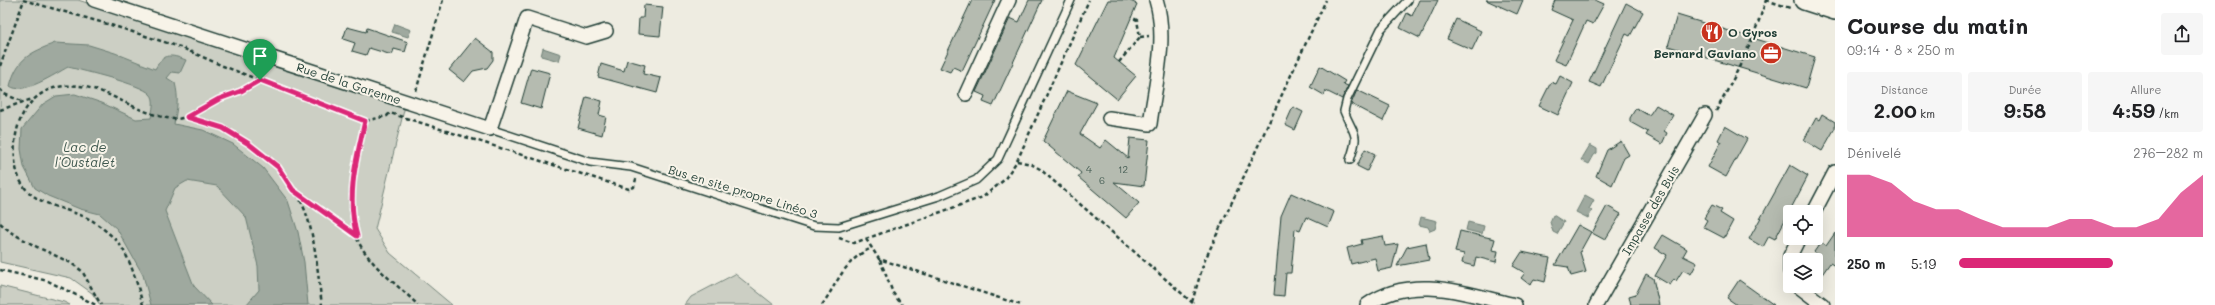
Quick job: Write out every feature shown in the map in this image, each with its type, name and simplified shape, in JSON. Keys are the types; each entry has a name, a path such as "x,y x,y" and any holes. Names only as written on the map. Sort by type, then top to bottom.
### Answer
{"street":[{"name":"Rue de la Garenne","path":"94,0 490,129"},
{"path":"966,94 1008,0"},
{"path":"1109,118 1150,124 1160,51 1160,25 1156,0"},
{"path":"1804,0 1835,10"},
{"path":"490,129 528,18 586,37 606,31"},
{"name":"Impasse des Buis","path":"1596,305 1704,115"},
{"path":"1818,205 1835,172"},
{"path":"1367,305 1395,292 1423,287 1440,288 1515,305"},
{"path":"1807,293 1823,305"}],"lane":[{"name":"Bus en site propre Linéo 3","path":"490,129 590,162 631,167 814,226 839,227 939,196 976,180 988,171 998,159 1071,0"},
{"path":"1350,160 1357,141 1355,131 1344,111 1347,99 1381,29 1408,0"}],"path":[{"path":"0,66 24,0 111,24 180,47 365,121 387,116 390,113 629,189 634,187 637,177"},
{"path":"413,103 442,0"},
{"path":"831,236 854,243 983,197 1004,180 1017,161 1089,0"},
{"path":"1192,302 1204,262 1326,0"},
{"path":"1704,115 1712,118 1729,87 1760,18 1766,0"},
{"path":"1119,62 1140,37 1137,20 1132,17"},
{"path":"0,110 66,86 86,87 114,96 151,114 176,119 187,117 219,99 241,91 260,80"},
{"path":"0,89 4,94 24,102"},
{"path":"33,99 23,113 16,130 15,161 21,184 43,203 93,222 117,242 137,284 143,305"},
{"path":"187,117 223,128 249,144 278,167 293,190 307,217 322,305"},
{"path":"365,121 353,178 351,202 357,236 362,248 374,262 418,305"},
{"path":"1017,161 1031,164 1040,169 1195,305"},
{"path":"293,190 357,236"},
{"path":"0,223 18,236 71,262 82,271 101,305"},
{"path":"866,239 880,260 892,293 902,305"},
{"path":"822,305 844,268 859,253 872,248"},
{"path":"880,260 1021,305"},
{"path":"0,270 48,281 96,305"}],"shaded area":[{"path":"0,0 78,0 405,106 375,229 390,253 452,305 100,305 92,293 71,278 0,262"},
{"path":"735,274 774,305 685,305 691,297"},
{"path":"0,286 64,302 70,305 0,305"}],"water":[{"path":"395,24 411,30 408,37 392,32"},
{"name":"Lac de l'Oustalet","path":"55,43 89,45 115,53 155,69 161,60 168,56 186,60 180,73 172,72 167,78 175,83 177,94 174,124 203,130 233,144 263,168 288,201 298,232 304,262 308,305 246,305 259,290 258,266 246,217 217,186 187,181 175,188 165,211 194,286 212,305 151,305 143,275 117,229 100,214 80,209 48,196 35,188 24,167 21,149 22,129 43,104 56,96 75,94 102,103 136,119 151,118 153,109 152,96 145,90 112,78 68,67 39,83 30,86 15,88 10,86 16,69 26,58 38,50"},
{"path":"543,48 561,54 559,61 541,56"},
{"path":"1590,145 1597,149 1597,153 1594,155 1589,164 1581,160"},
{"path":"1585,195 1594,200 1589,209 1592,211 1588,218 1576,212"},
{"path":"1553,215 1564,222 1557,234 1553,232 1550,222"},
{"path":"1421,217 1437,221 1435,229 1430,231 1428,227 1419,225"},
{"path":"1468,222 1484,226 1482,234 1466,230"}],"building":[{"path":"972,0 995,0 962,71 953,67 950,72 940,68"},
{"path":"1029,0 1042,0 993,106 983,102 985,96 976,92 1010,18 1019,22"},
{"path":"1108,0 1128,0 1137,4 1114,58 1136,76 1117,99 1076,65"},
{"path":"1419,0 1438,0 1420,38 1400,28 1407,13 1412,16"},
{"path":"1486,0 1523,0 1517,14"},
{"path":"1555,0 1595,0 1604,4 1593,24 1586,21 1566,65 1554,60 1573,20 1551,10"},
{"path":"1626,3 1643,12 1630,36 1626,34 1601,87 1589,82"},
{"path":"644,5 663,7 660,36 638,34 639,18 643,18"},
{"path":"1677,15 1815,57 1806,88 1668,46"},
{"path":"1456,19 1481,31 1472,50 1447,39"},
{"path":"347,27 366,32 367,28 408,42 405,52 394,49 392,55 369,48 366,55 352,51 355,43 343,39"},
{"path":"475,38 493,52 493,60 487,68 473,71 464,82 449,70"},
{"path":"627,60 645,65 643,74 661,78 657,93 598,77 601,64 624,71"},
{"path":"1320,66 1345,81 1343,84 1348,86 1342,99 1326,91 1324,95 1310,87"},
{"path":"531,68 550,73 541,109 521,103"},
{"path":"1560,76 1573,83 1558,115 1539,106 1551,82 1556,84"},
{"path":"1357,90 1390,106 1383,121 1351,104"},
{"path":"1067,91 1097,103 1080,134 1100,148 1106,140 1128,158 1130,138 1149,140 1144,186 1114,182 1139,203 1126,218 1078,177 1081,173 1043,141"},
{"path":"586,97 602,101 599,115 606,117 602,135 578,128"},
{"path":"1656,105 1673,115 1664,131 1667,133 1662,144 1646,135 1648,132 1630,122 1630,118 1636,108 1648,115"},
{"path":"1293,107 1303,112 1295,130 1285,125"},
{"path":"1822,114 1835,122 1835,128 1822,151 1804,140 1816,118 1819,120"},
{"path":"1725,126 1747,139 1726,177 1708,167 1721,142 1718,140"},
{"path":"1621,141 1629,155 1624,158 1612,185 1596,176 1607,150"},
{"path":"1365,149 1375,154 1367,171 1357,166"},
{"path":"1790,165 1808,176 1793,205 1783,205 1783,224 1775,239 1769,236 1763,247 1749,239"},
{"path":"1291,193 1334,212 1328,227 1306,217 1300,231 1295,229 1291,273 1286,273 1284,296 1274,295 1281,216"},
{"path":"1712,205 1722,210 1720,213 1733,221 1724,238 1703,227 1707,220 1704,218"},
{"path":"1607,206 1621,214 1605,240 1592,233"},
{"path":"1578,225 1591,232 1580,252 1586,272 1571,276 1568,267 1555,265"},
{"path":"1460,231 1495,239 1492,250 1498,251 1496,262 1476,257 1474,266 1462,263 1464,254 1455,252"},
{"path":"1835,233 1835,266 1830,263 1823,273 1823,253 1814,252 1819,245 1823,245 1823,244 1826,246"},
{"path":"1663,235 1687,249 1683,256 1697,263 1691,274 1683,270 1676,281 1674,279 1670,285 1655,276 1667,255 1655,248"},
{"path":"1383,236 1385,246 1398,244 1392,268 1378,271 1375,258 1351,264 1347,248 1362,244 1361,240"},
{"path":"1426,243 1429,260 1397,266 1407,247"},
{"path":"1522,252 1550,258 1545,282 1534,279 1530,285 1521,278 1525,273 1513,266"},
{"path":"1646,274 1653,278 1659,305 1631,305 1629,296 1636,294"},
{"path":"1739,280 1774,305 1737,305 1727,298"}],"place":[{"name":"O Gyros","path":"1712,32"},
{"name":"Bernard Gaviano","path":"1771,53"}],"route":[{"path":"260,80 365,121 353,178 351,202 352,220 357,236 349,232 293,190 278,167 249,144 223,128 187,117 219,99 257,84 260,80"}]}
